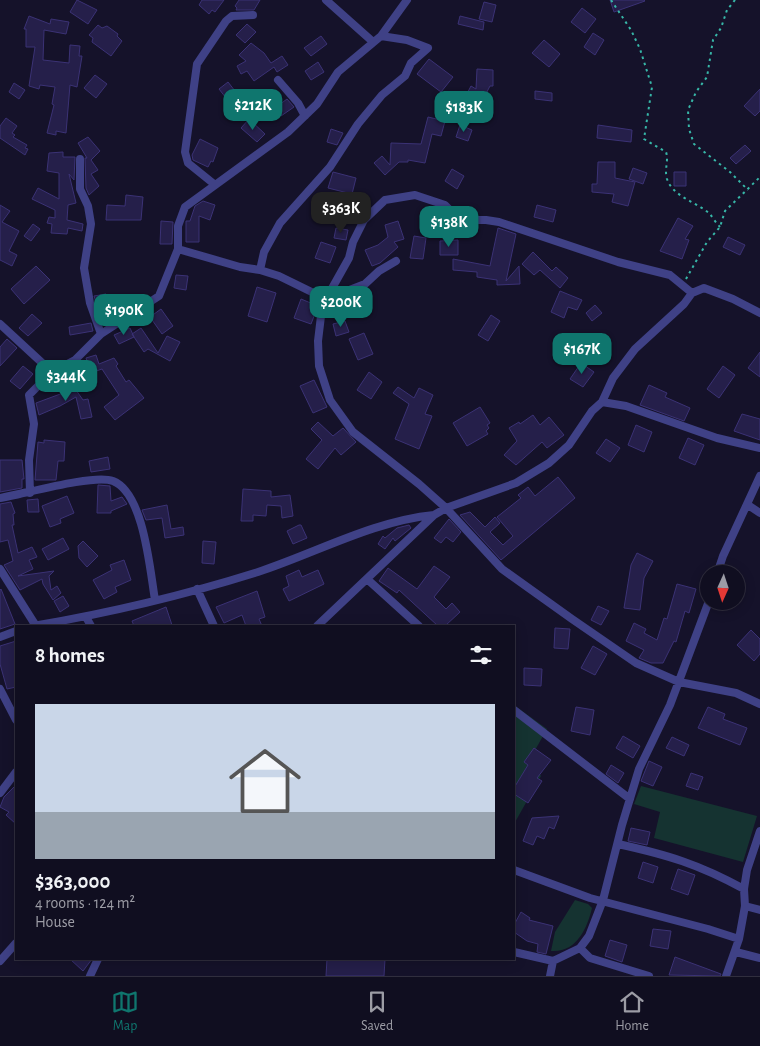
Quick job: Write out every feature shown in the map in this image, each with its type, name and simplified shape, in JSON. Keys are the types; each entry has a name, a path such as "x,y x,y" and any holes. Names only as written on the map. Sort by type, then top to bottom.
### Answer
{"street":[{"path":"326,0 372,41"},
{"path":"30,493 29,460 34,424 29,395 52,372 75,360 101,334 159,296 178,249 178,226 185,207 214,184 288,132 317,104 338,72 372,41 381,36 407,0"},
{"path":"214,184 188,163 185,152 197,64 226,20 232,16 253,15"},
{"path":"260,270 264,252 280,223 330,167 358,124 382,95 405,76 411,63 428,48 407,40 381,36"},
{"path":"278,80 298,103 305,116"},
{"path":"80,159 80,189 88,206 91,224 84,268 90,303 101,334"},
{"path":"692,293 670,275 581,250 536,233 486,220 460,220 445,205 415,195 385,200 364,220 353,242 349,258 326,299 318,341 319,366 330,400 353,432 446,508 502,569 636,663 679,682 736,693 760,704"},
{"path":"178,249 240,268 260,270 279,276 326,299 365,284 379,271 396,261"},
{"path":"318,625 434,515 446,508 516,483 549,463 569,445 592,411 602,402 613,378 635,349 684,304 692,293 704,288 733,298 760,313"},
{"path":"0,324 52,372"},
{"path":"602,402 626,406 718,438 760,448"},
{"path":"720,565 760,476"},
{"path":"0,498 93,479 112,480 120,486 135,505 144,542 154,600"},
{"path":"748,504 760,513"},
{"path":"41,625 86,617 197,590 258,572 412,517 434,515"},
{"path":"0,569 34,625"},
{"path":"367,579 418,625"},
{"path":"197,590 214,625"},
{"path":"515,952 553,961 580,948 589,936 603,900 639,769 679,682 705,610"},
{"path":"86,617 90,625"},
{"path":"0,637 15,631"},
{"path":"0,689 15,718"},
{"path":"515,711 630,799"},
{"path":"0,792 15,773"},
{"path":"726,976 736,952 745,906 744,889 747,870 760,831"},
{"path":"618,844 671,855 692,863 744,889"},
{"path":"515,870 590,898 603,900 739,939"},
{"path":"745,906 760,910"},
{"path":"0,960 15,944"},
{"path":"580,948 590,958 649,976"},
{"path":"736,952 760,958"},
{"path":"90,976 98,960"},
{"path":"550,976 553,961"}],"path":[{"path":"611,0 631,30 640,49 652,87 644,139 666,152 668,158 665,170 667,181 676,192 709,214 720,226"},
{"path":"735,0 714,40 707,77 696,92 688,110 689,129 694,144 730,172 748,190"},
{"path":"683,284 707,242 720,226 725,211 760,177"}],"green space":[{"path":"515,706 547,729 530,759 541,776 515,822"},
{"path":"641,786 757,816 743,862 654,838 660,812 634,804"},
{"path":"575,900 588,904 592,908 587,924 574,944 560,951 551,951 555,932"}],"building":[{"path":"77,0 97,10 88,24 70,12"},
{"path":"202,0 224,0 215,12 212,10 209,14 199,5"},
{"path":"239,0 260,0 254,10 236,10 235,6"},
{"path":"610,0 644,0 645,1 614,12"},
{"path":"484,2 496,5 492,22 479,19"},
{"path":"582,8 596,19 585,33 571,22"},
{"path":"29,16 50,24 51,19 69,22 66,34 44,30 43,60 69,63 70,45 80,46 79,56 82,56 77,87 70,85 66,133 56,131 56,135 47,133 54,105 52,104 55,87 40,85 39,89 29,86 35,47 26,47 26,29 24,29"},
{"path":"460,16 484,22 483,30 458,24"},
{"path":"247,24 256,32 245,43 236,35"},
{"path":"98,25 102,28 107,26 118,34 117,36 122,41 111,56 92,42 93,38 89,35"},
{"path":"593,33 604,40 595,55 584,47"},
{"path":"321,36 327,44 311,56 304,48"},
{"path":"544,40 560,54 549,67 532,53"},
{"path":"251,43 264,53 271,63 282,56 288,65 277,72 274,67 254,81 247,71 241,74 237,66 246,61 239,55"},
{"path":"429,59 453,77 441,92 417,74"},
{"path":"318,62 324,72 311,80 305,71"},
{"path":"477,69 493,70 493,86 490,86 479,107 475,105 469,120 454,114 459,102 462,103 471,86 476,89"},
{"path":"95,75 107,84 96,98 84,88"},
{"path":"228,82 235,91 226,98 219,89"},
{"path":"14,83 25,90 19,99 9,92"},
{"path":"760,89 760,111 755,116 744,106"},
{"path":"535,91 552,93 552,101 535,99"},
{"path":"287,99 294,107 281,116 275,108"},
{"path":"428,117 445,121 441,136 432,134 425,163 408,160 408,162 399,162 385,175 374,163 382,156 390,165 391,143 421,144"},
{"path":"6,118 17,126 12,133 15,135 13,137 27,145 25,148 28,149 25,155 0,138 0,126"},
{"path":"249,119 265,134 257,142 241,128"},
{"path":"460,125 472,130 468,141 456,137"},
{"path":"598,125 632,130 631,142 597,138"},
{"path":"331,129 343,133 337,145 327,142"},
{"path":"88,137 100,151 91,160 98,170 91,174 99,186 89,195 86,188 85,158 87,158 78,143"},
{"path":"200,139 218,148 213,162 211,161 208,167 193,160 192,155"},
{"path":"745,145 751,151 736,164 730,158"},
{"path":"63,152 63,157 75,157 74,180 69,174 76,203 68,205 67,220 83,224 82,231 68,228 67,234 51,233 52,224 47,223 49,217 55,218 55,210 32,199 38,188 59,199 59,173 47,171 49,153"},
{"path":"598,162 615,162 615,178 635,182 628,206 612,202 614,194 592,192 592,184 597,184"},
{"path":"633,168 647,173 643,184 629,179"},
{"path":"452,169 464,176 457,189 445,181"},
{"path":"333,172 356,178 352,194 328,188"},
{"path":"674,172 686,172 686,186 674,186"},
{"path":"126,195 143,197 141,220 106,220 107,205 125,206"},
{"path":"349,199 360,203 356,214 345,210"},
{"path":"203,201 215,205 210,220 199,216 199,242 186,242 186,221 190,221 195,206"},
{"path":"0,205 10,211 2,222 19,231 9,251 17,255 12,266 0,260"},
{"path":"537,205 556,210 553,222 534,217"},
{"path":"678,218 693,226 685,239 689,240 682,259 660,251"},
{"path":"161,221 173,222 172,244 160,244"},
{"path":"398,221 404,239 394,242 398,247 380,263 372,266 365,250 378,245 388,237 385,225"},
{"path":"33,224 40,229 31,241 24,236"},
{"path":"336,228 348,230 346,240 334,238"},
{"path":"498,228 516,234 506,281 519,266 520,284 497,285 497,280 477,277 477,272 453,270 453,259 490,266"},
{"path":"414,236 426,238 423,259 410,258"},
{"path":"728,237 745,245 740,255 723,247"},
{"path":"458,240 458,255 440,255 440,241"},
{"path":"321,242 336,247 330,263 315,258"},
{"path":"533,252 552,271 556,267 568,278 560,288 540,270 534,275 522,264"},
{"path":"36,266 50,280 24,304 11,289"},
{"path":"176,275 188,276 186,290 174,288"},
{"path":"257,287 276,293 267,322 248,316"},
{"path":"560,291 582,300 577,310 568,307 564,318 551,312"},
{"path":"106,294 107,301 120,295 129,309 120,315 115,305 98,308 94,296"},
{"path":"301,299 318,306 311,324 294,318"},
{"path":"595,305 602,313 592,321 586,313"},
{"path":"161,309 173,326 162,334 150,317"},
{"path":"32,314 42,323 28,336 19,328"},
{"path":"491,315 500,321 488,341 478,335"},
{"path":"345,321 349,332 336,336 333,324"},
{"path":"91,323 93,331 70,335 69,327"},
{"path":"130,328 134,337 119,344 114,335"},
{"path":"141,328 158,353 167,336 180,342 170,361 148,349 144,352 132,334"},
{"path":"364,333 373,354 358,360 349,339"},
{"path":"7,339 17,348 0,366 0,347"},
{"path":"760,352 760,377 748,368"},
{"path":"96,355 99,364 114,358 118,364 116,366 126,382 129,380 144,398 115,420 104,407 119,395 102,369 82,376 83,380 76,381 74,371 89,367 86,358"},
{"path":"581,363 594,372 583,387 570,379"},
{"path":"23,366 33,374 20,389 10,381"},
{"path":"723,366 735,375 719,398 707,389"},
{"path":"369,372 382,382 371,399 357,390"},
{"path":"314,380 327,407 313,413 300,386"},
{"path":"71,383 83,400 88,399 92,417 81,419 76,397 39,415 36,403 63,393 61,390"},
{"path":"649,385 667,393 665,397 690,408 684,421 640,405"},
{"path":"398,387 414,398 419,388 433,395 425,414 432,416 419,449 395,439 409,404 393,393"},
{"path":"480,407 490,423 487,425 489,428 486,431 488,434 467,446 453,423"},
{"path":"742,414 760,419 760,440 734,431"},
{"path":"533,415 540,425 549,417 564,435 547,448 542,442 516,465 504,455 517,441 509,428 519,422 520,424"},
{"path":"318,422 333,436 343,428 356,442 341,455 335,448 318,469 306,459 322,440 311,429"},
{"path":"636,425 652,432 644,452 628,445"},
{"path":"688,438 704,445 695,465 679,458"},
{"path":"606,439 620,448 610,462 596,453"},
{"path":"44,440 65,442 64,461 58,461 56,480 35,480 38,442 44,443"},
{"path":"108,457 110,469 91,472 89,461"},
{"path":"0,460 22,460 24,479 22,479 22,488 0,492"},
{"path":"558,477 575,498 501,560 460,515 470,512 485,527 495,517 500,523 490,532 503,545 513,536 497,517 521,498 518,495 528,487 535,496"},
{"path":"98,485 110,486 111,501 122,497 127,504 111,511 111,513 97,513"},
{"path":"243,489 271,491 271,497 290,495 293,516 282,518 281,506 267,505 266,516 253,515 253,521 241,521"},
{"path":"67,496 74,513 60,519 61,523 50,527 42,506"},
{"path":"38,499 39,512 28,512 27,500"},
{"path":"11,502 15,513 13,514 14,525 12,525 18,553 32,547 37,557 29,560 33,569 18,576 54,571 49,576 51,590 57,586 61,593 53,600 42,579 20,590 4,565 13,561 8,540 0,542 0,504"},
{"path":"167,505 171,529 183,527 184,535 165,538 162,518 146,520 142,510"},
{"path":"449,519 461,532 453,542 446,537 441,543 434,538"},
{"path":"301,525 307,538 293,544 287,531"},
{"path":"409,525 411,528 395,541 393,538 385,549 378,544 383,536 385,538 397,528"},
{"path":"63,538 69,549 48,560 42,549"},
{"path":"83,541 98,556 87,567 79,558 78,546"},
{"path":"203,541 216,542 214,564 202,563"},
{"path":"637,553 653,561 644,578 640,610 624,608 631,565"},
{"path":"124,560 131,580 115,587 117,592 104,599 93,580 112,570 110,565"},
{"path":"434,566 450,577 434,597 446,609 452,603 460,612 446,625 437,625 399,590 397,593 379,581 388,568 417,589"},
{"path":"299,570 302,577 318,570 324,584 289,601 283,589 289,586 286,576"},
{"path":"677,584 696,589 689,613 685,611 676,642 674,641 663,663 651,663 639,658 644,650 626,641 634,623 646,629 644,633 657,640 664,618 667,619"},
{"path":"0,590 15,624 0,629"},
{"path":"257,591 265,617 259,619 262,625 246,625 242,615 224,623 216,607"},
{"path":"63,596 69,606 60,612 54,601"},
{"path":"598,606 609,611 601,625 591,620"},
{"path":"166,607 172,625 134,625 132,621"},
{"path":"555,628 570,629 568,649 554,648"},
{"path":"751,630 760,639 760,654 754,661 737,645"},
{"path":"15,641 15,687 7,689 0,664 0,646"},
{"path":"593,646 607,654 595,675 581,668"},
{"path":"524,668 542,669 541,686 524,685"},
{"path":"576,707 594,710 590,735 571,731"},
{"path":"708,707 725,714 723,719 747,728 740,745 698,728"},
{"path":"623,736 640,746 633,758 616,748"},
{"path":"672,737 689,745 684,756 666,748"},
{"path":"534,748 551,760 537,778 542,781 528,803 515,795 515,786 528,765 524,762"},
{"path":"649,761 662,767 653,786 641,781"},
{"path":"611,765 624,773 618,783 606,774"},
{"path":"691,773 703,777 698,790 686,786"},
{"path":"15,786 15,823 6,815 9,812 0,807 4,797"},
{"path":"559,816 554,829 549,827 544,839 537,836 533,845 523,841 532,818"},
{"path":"631,828 650,832 647,845 628,841"},
{"path":"643,862 658,867 653,883 638,878"},
{"path":"678,869 695,875 688,895 671,889"},
{"path":"521,912 530,918 529,920 553,926 546,954 537,952 538,944 527,941 515,933 515,923"},
{"path":"653,929 671,931 668,949 650,946"},
{"path":"610,940 627,945 622,962 605,956"},
{"path":"675,957 721,974 720,976 669,975"},
{"path":"71,960 91,960 83,971"},
{"path":"327,960 385,960 384,976 326,976"}]}
